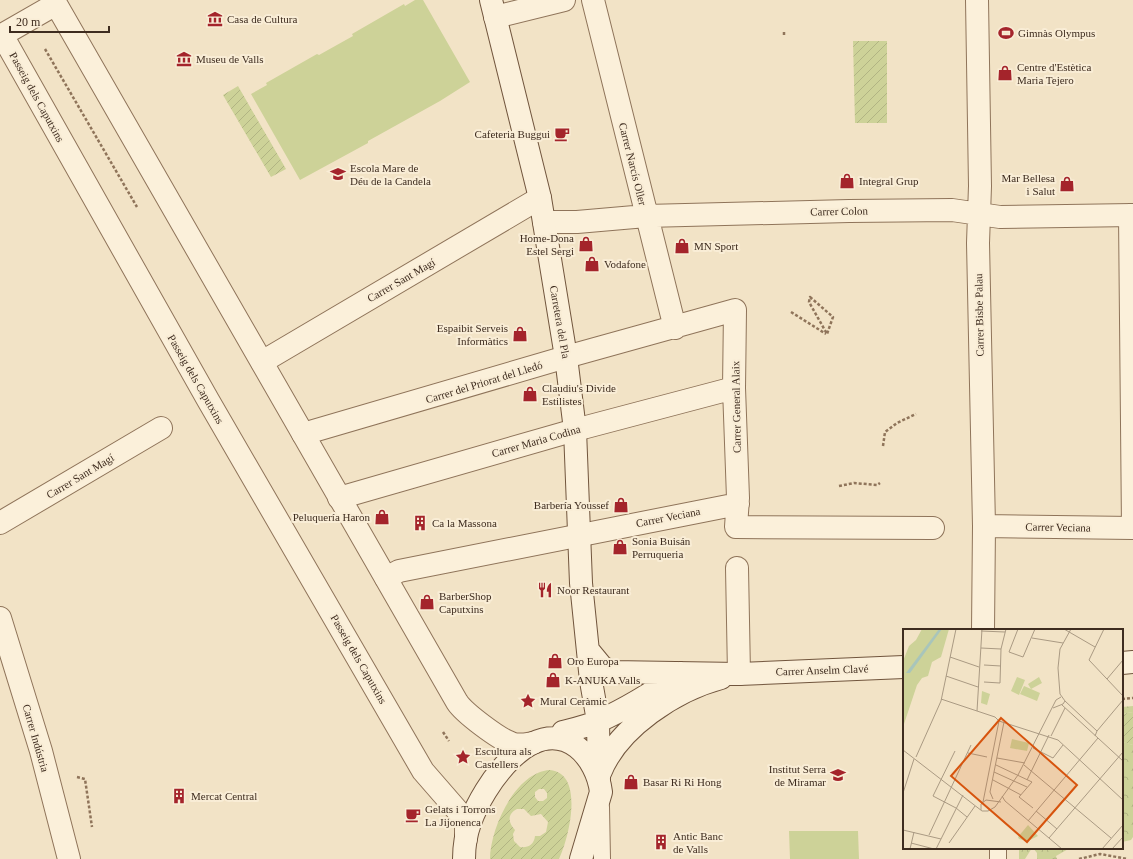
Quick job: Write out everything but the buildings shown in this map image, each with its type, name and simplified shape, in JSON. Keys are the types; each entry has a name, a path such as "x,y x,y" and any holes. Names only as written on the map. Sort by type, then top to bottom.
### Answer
{"street":[{"path":"493,8 564,0"},
{"name":"Carrer Narcís Oller","path":"593,0 675,328"},
{"name":"Carrer Bisbe Palau","path":"977,0 978,251 984,526 983,629"},
{"name":"Passeig dels Caputxins","path":"463,852 466,824 463,817 423,771 208,400 1,34 62,2 262,362 462,710 511,743 523,745 533,743"},
{"name":"Carretera del Pla","path":"493,8 540,198 566,357 575,430 581,583 591,681 598,721 600,782"},
{"name":"Carrer Sant Magí","path":"262,362 540,198"},
{"name":"Carrer Colon","path":"544,222 577,222 646,216 952,210 1000,216 1131,215"},
{"path":"1131,215 1133,528"},
{"name":"Carrer del Priorat del Lledó","path":"303,434 566,357 675,328 735,310"},
{"name":"Carrer General Alaix","path":"735,310 734,388 738,504"},
{"name":"Carrer Maria Codina","path":"339,498 575,430 734,388"},
{"name":"Carrer Sant Magí","path":"0,523 161,428"},
{"path":"738,504 736,527 933,528"},
{"name":"Carrer Veciana","path":"386,578 399,571 580,534 738,504"},
{"name":"Carrer Veciana","path":"984,526 1133,528"},
{"path":"737,568 739,674"},
{"name":"Carrer Indústria","path":"0,618 41,751 69,859"},
{"path":"588,650 602,667 612,672 739,674"},
{"name":"Carrer Anselm Clavé","path":"739,674 903,667"},
{"path":"463,852 469,824 476,808 496,775 508,761 533,743 598,721 650,694 681,673"},
{"path":"581,859 604,762 616,745 652,712 684,691 718,678 739,674"},
{"path":"560,735 583,704 591,681"},
{"path":"560,735 582,751 592,765 600,782"}],"lane":[{"path":"600,782 602,859"}],"path":[{"path":"810,297 833,317 827,334 809,302 810,297"},
{"path":"791,312 827,334"},
{"path":"883,446 885,432 897,423 916,414"},
{"path":"839,486 854,483 877,485 880,483"},
{"path":"78,776 85,779 88,807 92,820 94,820"},
{"path":"1079,859 1100,854 1128,859"}],"green space":[{"path":"415,0 423,0 470,82 440,101 368,141 368,143 300,180 251,94 267,85 266,83 317,54 319,55 353,36 352,34 404,4 405,6"},
{"path":"853,41 887,41 887,123 855,123"},
{"path":"238,86 286,169 271,177 223,95"},
{"path":"1133,706 1133,712 1123,714 1123,707"},
{"path":"1133,712 1133,745 1123,742 1123,714"},
{"path":"1123,742 1133,745 1133,837 1131,840 1123,842"},
{"path":"550,770 561,774 568,782 571,794 570,823 567,837 559,859 490,859 494,833 507,804 516,791 537,773","holes":["539,789 544,789 547,793 547,798 543,801 538,801 535,797 535,792","517,809 524,809 531,816 541,814 548,822 546,832 540,836 535,836 532,844 526,847 520,847 514,841 513,834 515,830 510,822 510,816 511,813"]},
{"path":"789,831 858,831 859,859 790,859"},
{"path":"1019,849 1031,849 1025,859 1019,859"},
{"path":"1034,849 1068,849 1056,856 1057,859 1037,859 1037,853"}],"place":[{"name":"Casa de Cultura","path":"215,19"},
{"name":"Gimnàs Olympus","path":"1006,33"},
{"name":"Museu de Valls","path":"184,59"},
{"name":"Centre d'Estètica Maria Tejero","path":"1005,73"},
{"name":"Cafeteria Buggui","path":"562,134"},
{"name":"Escola Mare de Déu de la Candela","path":"338,174"},
{"name":"Integral Grup","path":"847,181"},
{"name":"Mar Bellesa i Salut","path":"1067,184"},
{"name":"Home-Dona Estel Sergi","path":"586,244"},
{"name":"MN Sport","path":"682,246"},
{"name":"Vodafone","path":"592,264"},
{"name":"Espaibit Serveis Informàtics","path":"520,334"},
{"name":"Claudiu's Divide Estilistes","path":"530,394"},
{"name":"Barbería Youssef","path":"621,505"},
{"name":"Peluquería Haron","path":"382,517"},
{"name":"Ca la Massona","path":"420,523"},
{"name":"Sonia Buisán Perruqueria","path":"620,547"},
{"name":"Noor Restaurant","path":"545,590"},
{"name":"BarberShop Caputxins","path":"427,602"},
{"name":"Oro Europa","path":"555,661"},
{"name":"K-ANUKA Valls","path":"553,680"},
{"name":"Mural Ceràmic","path":"528,701"},
{"name":"Escultura als Castellers","path":"463,757"},
{"name":"Institut Serra de Miramar","path":"838,775"},
{"name":"Basar Ri Ri Hong","path":"631,782"},
{"name":"Mercat Central","path":"179,796"},
{"name":"Gelats i Torrons La Jijonenca","path":"413,815"},
{"name":"Antic Banc de Valls","path":"661,842"}]}
